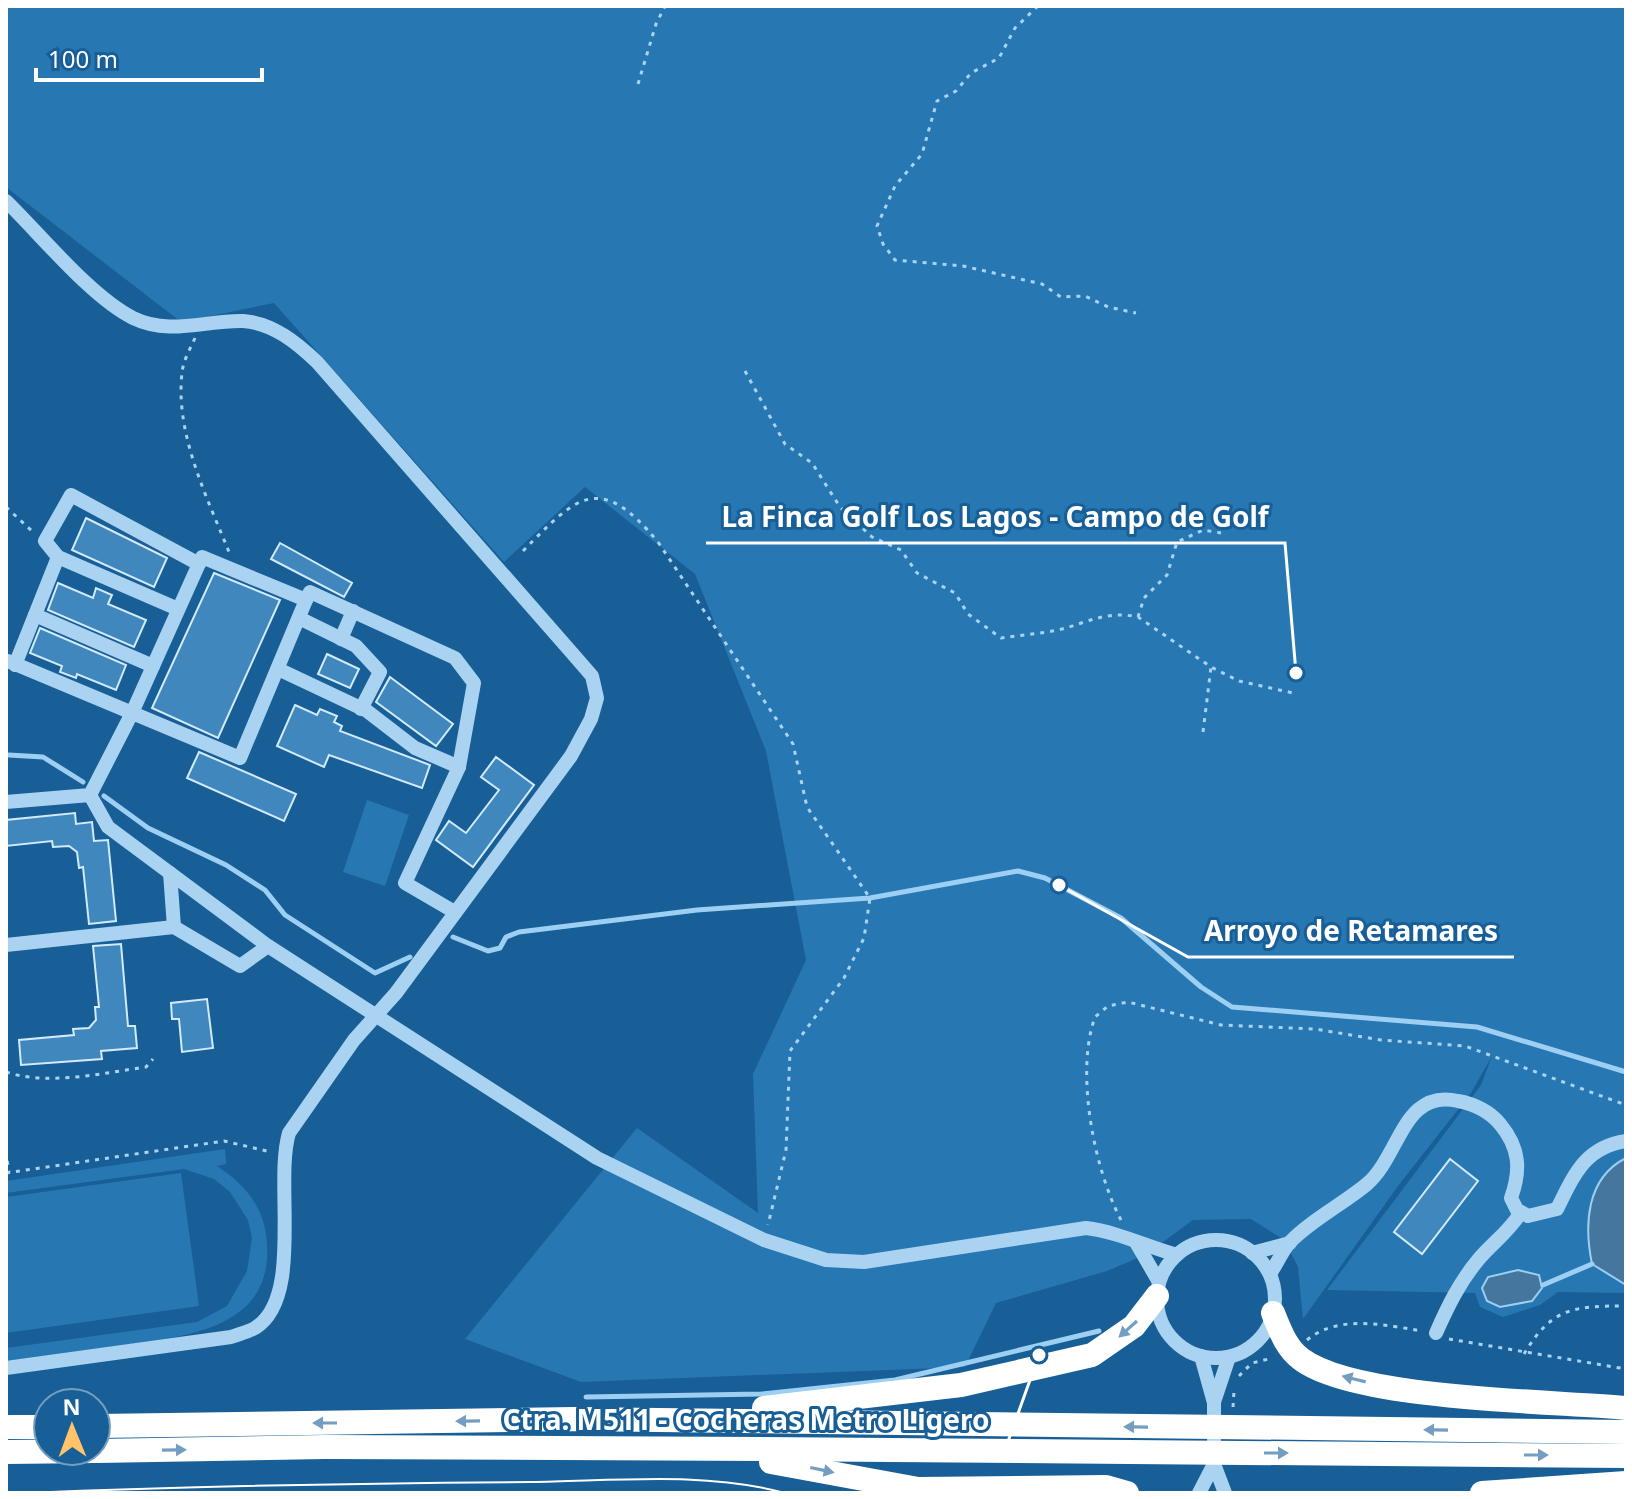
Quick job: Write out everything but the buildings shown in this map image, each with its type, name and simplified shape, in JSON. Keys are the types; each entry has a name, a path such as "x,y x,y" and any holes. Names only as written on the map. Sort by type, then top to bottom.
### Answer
{"highway":[{"path":"574,1419 837,1402 995,1378 1092,1355 1134,1326 1158,1289"},
{"path":"1273,1313 1293,1351 1320,1369 1374,1384 1626,1408"},
{"path":"112,1426 574,1419 1626,1432"},
{"path":"6,1427 32,1427"},
{"path":"112,1451 339,1447 1626,1456"},
{"path":"690,1451 749,1462 784,1463 918,1489 1106,1487 1127,1493"},
{"path":"6,1452 32,1452"},
{"path":"1482,1493 1626,1483"}],"street":[{"path":"6,201 102,296 134,318 166,328 243,321 267,327 306,351 592,676 597,698 591,719 571,756 453,911 396,993 373,1015 289,1133 282,1154 280,1289 271,1312 255,1328 231,1337 6,1368"},
{"path":"178,609 58,557 45,541 71,495 199,564"},
{"path":"58,557 35,615 11,663 240,758 310,592 455,658 474,683 459,767 405,883 453,911"},
{"path":"90,795 132,713 202,557 306,600"},
{"path":"341,639 353,611"},
{"path":"35,615 153,666"},
{"path":"299,618 356,646 380,672 361,709"},
{"path":"278,669 361,709 415,748 459,767"},
{"path":"6,802 90,795"},
{"path":"90,795 108,827 268,946 597,1158 764,1240 826,1260 864,1262 1086,1228 1177,1255"},
{"path":"170,873 174,927"},
{"path":"6,945 174,927 240,966 268,946"},
{"path":"1270,1274 1290,1243 1370,1181 1408,1118 1424,1103 1445,1097 1483,1110 1506,1132 1518,1156 1518,1177 1511,1198 1521,1212 1543,1215 1557,1209 1580,1163 1597,1148 1626,1141"},
{"path":"1436,1333 1455,1291 1480,1258 1510,1230 1521,1212"},
{"path":"1133,1241 1158,1289 1158,1309 1168,1334 1177,1343 1201,1356 1229,1357 1258,1341 1273,1313 1275,1293 1270,1274 1252,1253 1241,1246 1214,1240 1201,1242 1177,1255 1158,1289"},
{"path":"1252,1253 1290,1243"},
{"path":"1201,1356 1214,1403 1214,1464 1225,1493"},
{"path":"1214,1403 1229,1357"},
{"path":"1199,1493 1214,1464"}],"path":[{"path":"638,84 656,24 665,6"},
{"path":"1038,6 1015,28 999,58 987,61 971,73 956,91 937,101 922,154 895,186 877,226 883,244 895,260 963,266 1042,284 1061,297 1085,296 1108,307 1136,313"},
{"path":"199,327 182,370 181,402 196,471 237,571"},
{"path":"745,371 785,444 812,463 840,507 872,537 901,550 917,573 955,593 968,614 1001,638 1053,631 1105,614 1138,617 1211,667 1239,681 1293,693"},
{"path":"523,551 565,509 581,499 614,502 636,515 658,542 793,744 807,807 870,898 864,938 844,978 790,1051 786,1150 764,1240"},
{"path":"6,507 45,541"},
{"path":"1138,617 1144,598 1167,575 1177,542 1203,530 1221,533"},
{"path":"1203,732 1211,667"},
{"path":"1133,1241 1102,1179 1090,1106 1087,1037 1095,1017 1119,1003 1147,1005 1221,1025 1315,1029 1381,1040 1465,1046 1626,1105"},
{"path":"6,1072 22,1078 90,1075 146,1067 153,1059"},
{"path":"6,1151 8,1173 224,1141 282,1154"},
{"path":"1524,1354 1539,1329 1561,1313 1583,1306 1626,1306"},
{"path":"1233,1405 1236,1382 1248,1366 1293,1351 1316,1332 1338,1324 1382,1325 1436,1333 1454,1341 1626,1369"}],"shaded area":[{"path":"6,6 1626,6 1626,1293 1558,1292 1540,1305 1503,1317 1480,1307 1475,1293 1327,1290 1481,1085 1492,1056 1471,1093 1398,1186 1303,1319 1298,1267 1284,1240 1251,1219 1193,1220 1145,1255 1107,1271 996,1303 965,1367 581,1382 465,1339 637,1128 758,1213 753,1074 806,960 766,751 695,574 585,487 504,562 274,303 181,322 6,187"},
{"path":"367,800 409,815 385,886 343,872"},
{"path":"225,1149 226,1164 217,1166 237,1181 252,1199 262,1219 267,1244 265,1274 254,1296 238,1313 216,1325 166,1339 6,1361 6,1348 197,1322 227,1306 247,1271 252,1238 248,1220 230,1192 214,1179 184,1169 6,1193 6,1181"},
{"path":"1626,1158 1626,1285 1592,1264 1588,1234 1591,1204 1596,1190 1613,1167"},
{"path":"181,1173 199,1306 6,1333 6,1197"},
{"path":"1518,1270 1539,1275 1542,1288 1532,1301 1500,1307 1487,1301 1482,1288 1488,1277"}],"waterway":[{"path":"9,755 43,757 83,782"},
{"path":"104,796 148,828 226,865 265,890 285,915 375,973 410,957"},
{"path":"453,937 488,951 500,948 506,937 519,932 697,910 870,898 1018,871 1045,878 1121,918 1201,987 1232,1007 1477,1027 1626,1072"},
{"path":"1543,1285 1592,1264"},
{"path":"586,1397 761,1394 895,1380 1099,1331"}],"tram line":[{"path":"26,1493 278,1485 659,1479 723,1482 785,1493"}],"place":[{"name":"La Finca Golf Los Lagos - Campo de Golf","path":"1296,673"},
{"name":"Arroyo de Retamares","path":"1059,885"},
{"name":"Ctra. M511 - Cocheras Metro Ligero","path":"1039,1355"}]}
